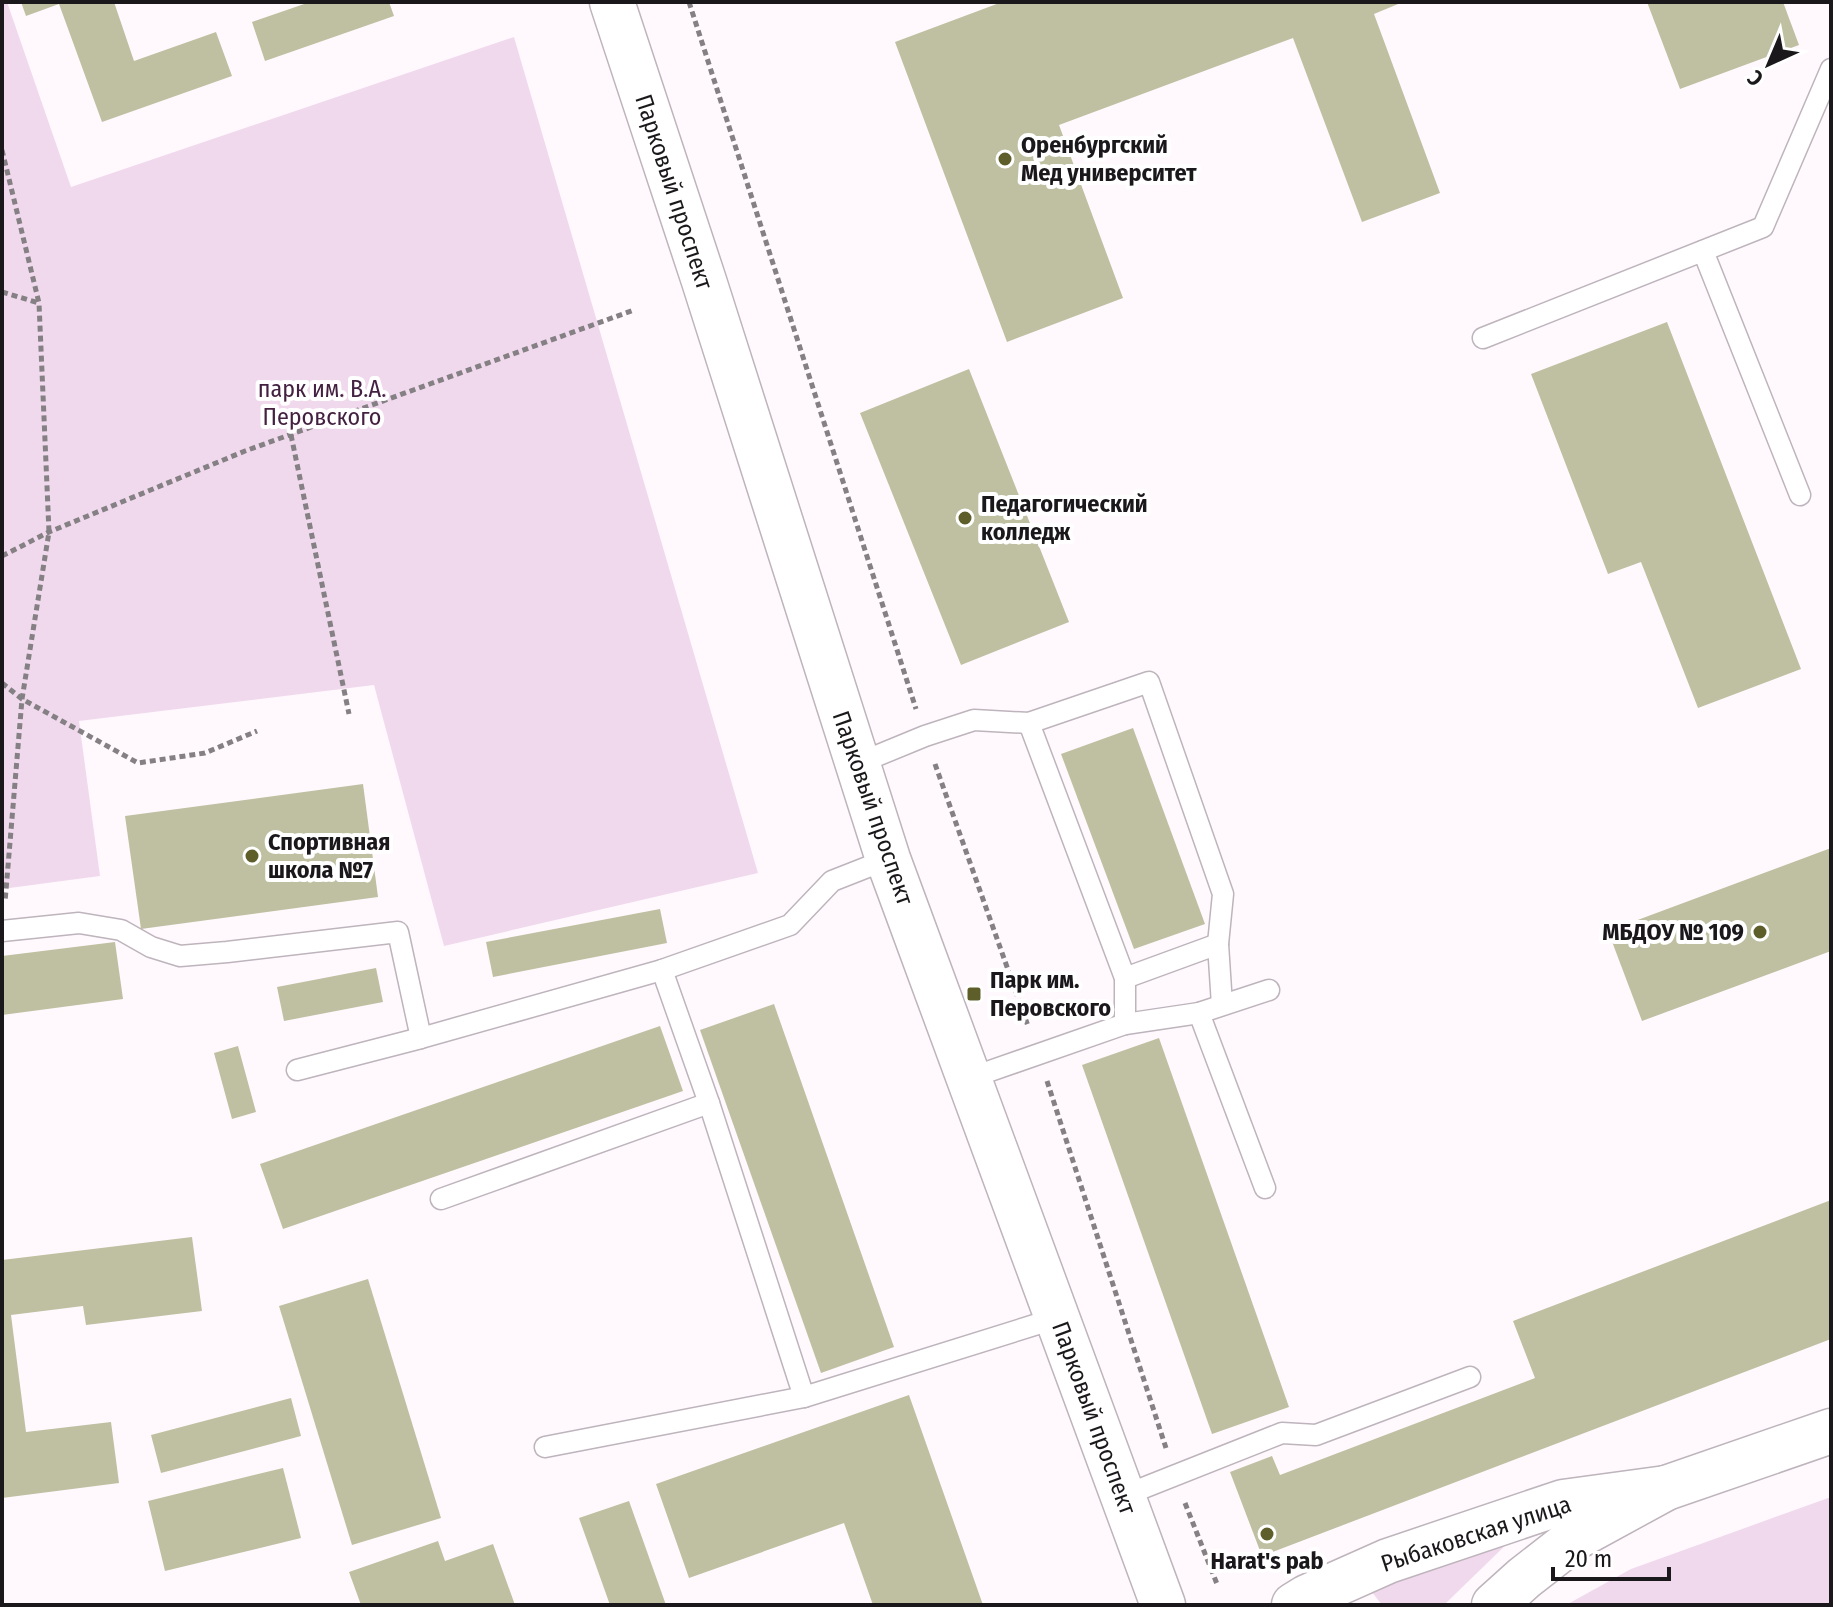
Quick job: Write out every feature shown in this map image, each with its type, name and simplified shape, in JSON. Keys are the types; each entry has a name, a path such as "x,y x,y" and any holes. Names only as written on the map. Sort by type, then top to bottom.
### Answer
{"main road":[{"name":"Парковый проспект","path":"612,2 888,859 1163,1605"},
{"name":"Рыбаковская улица","path":"1494,1605 1578,1536 1666,1488 1831,1431"},
{"name":"Рыбаковская улица","path":"1309,1602 1388,1561 1563,1502 1666,1488"}],"lane":[{"path":"1483,338 1763,227 1831,69"},
{"path":"1703,251 1800,495"},
{"path":"857,764 974,720 1029,723 1149,682 1223,894 1218,944 1222,1005"},
{"path":"1029,723 1125,978 1125,1024"},
{"path":"297,1070 662,970 790,925 832,881 888,859"},
{"path":"2,931 79,923 121,930 151,947 180,956 398,932 421,1038"},
{"path":"1125,978 1218,944"},
{"path":"662,970 709,1103 804,1397"},
{"path":"970,1078 1125,1024 1199,1013 1269,990"},
{"path":"1199,1013 1265,1188"},
{"path":"441,1199 709,1103"},
{"path":"545,1447 804,1397 1057,1318"},
{"path":"1123,1496 1282,1433 1316,1435 1470,1377"}],"path":[{"path":"689,2 925,736 1038,1053 1175,1476 1217,1584"},
{"path":"2,150 39,303 49,532 22,699 2,931"},
{"path":"2,292 39,303"},
{"path":"2,556 49,532 245,451 634,310"},
{"path":"291,435 349,714"},
{"path":"2,683 22,699 138,763 205,753 257,731"}],"green space":[{"name":"парк им. В.А. Перовского","path":"2,2 7,2 71,187 514,37 758,873 444,946 374,685 79,721 100,876 2,889"},
{"path":"1831,1497 1831,1605 1566,1605 1631,1569"},
{"path":"1515,1536 1444,1605 1382,1605 1368,1587"}],"building":[{"path":"21,2 114,2 134,61 216,32 232,76 102,122 59,4 26,16"},
{"path":"310,2 389,2 394,16 265,61 252,22"},
{"name":"Оренбургский Мед университет","path":"1002,2 1403,2 1374,14 1440,193 1362,222 1293,38 1059,125 1123,298 1007,342 895,42"},
{"path":"1647,2 1783,2 1799,45 1680,89"},
{"path":"1667,322 1801,669 1698,708 1641,562 1608,574 1531,374"},
{"name":"Педагогический колледж","path":"969,369 1069,622 961,665 860,413"},
{"path":"1133,728 1205,924 1134,949 1061,754"},
{"name":"Спортивная школа №7","path":"363,784 378,897 141,929 125,816"},
{"path":"1831,848 1831,951 1642,1021 1608,931"},
{"path":"660,909 667,943 493,977 486,942"},
{"path":"115,942 123,999 2,1015 2,956"},
{"path":"376,968 383,1002 284,1021 277,987"},
{"path":"774,1004 894,1347 821,1373 700,1030"},
{"path":"660,1026 683,1091 283,1229 260,1164"},
{"path":"1159,1038 1289,1407 1212,1434 1082,1065"},
{"path":"238,1046 256,1112 232,1119 214,1053"},
{"path":"1831,1200 1831,1339 1262,1556 1230,1472 1272,1456 1280,1475 1535,1378 1513,1321"},
{"path":"192,1237 202,1311 86,1325 83,1306 11,1315 26,1432 111,1422 119,1483 2,1498 2,1260"},
{"path":"368,1279 441,1518 352,1545 279,1306"},
{"path":"909,1395 983,1605 873,1605 844,1523 689,1578 656,1484"},
{"path":"291,1398 301,1436 161,1473 151,1435"},
{"path":"283,1468 301,1538 165,1571 148,1501"},
{"path":"629,1501 666,1605 610,1605 579,1518"},
{"path":"438,1541 445,1561 493,1544 515,1605 361,1605 349,1572"}],"place":[{"name":"Оренбургский Мед университет","path":"1005,159"},
{"name":"Педагогический колледж","path":"965,518"},
{"name":"Спортивная школа №7","path":"252,856"},
{"name":"МБДОУ № 109","path":"1760,932"},
{"name":"Парк им. Перовского","path":"974,994"},
{"name":"Harat's pab","path":"1267,1534"}]}
